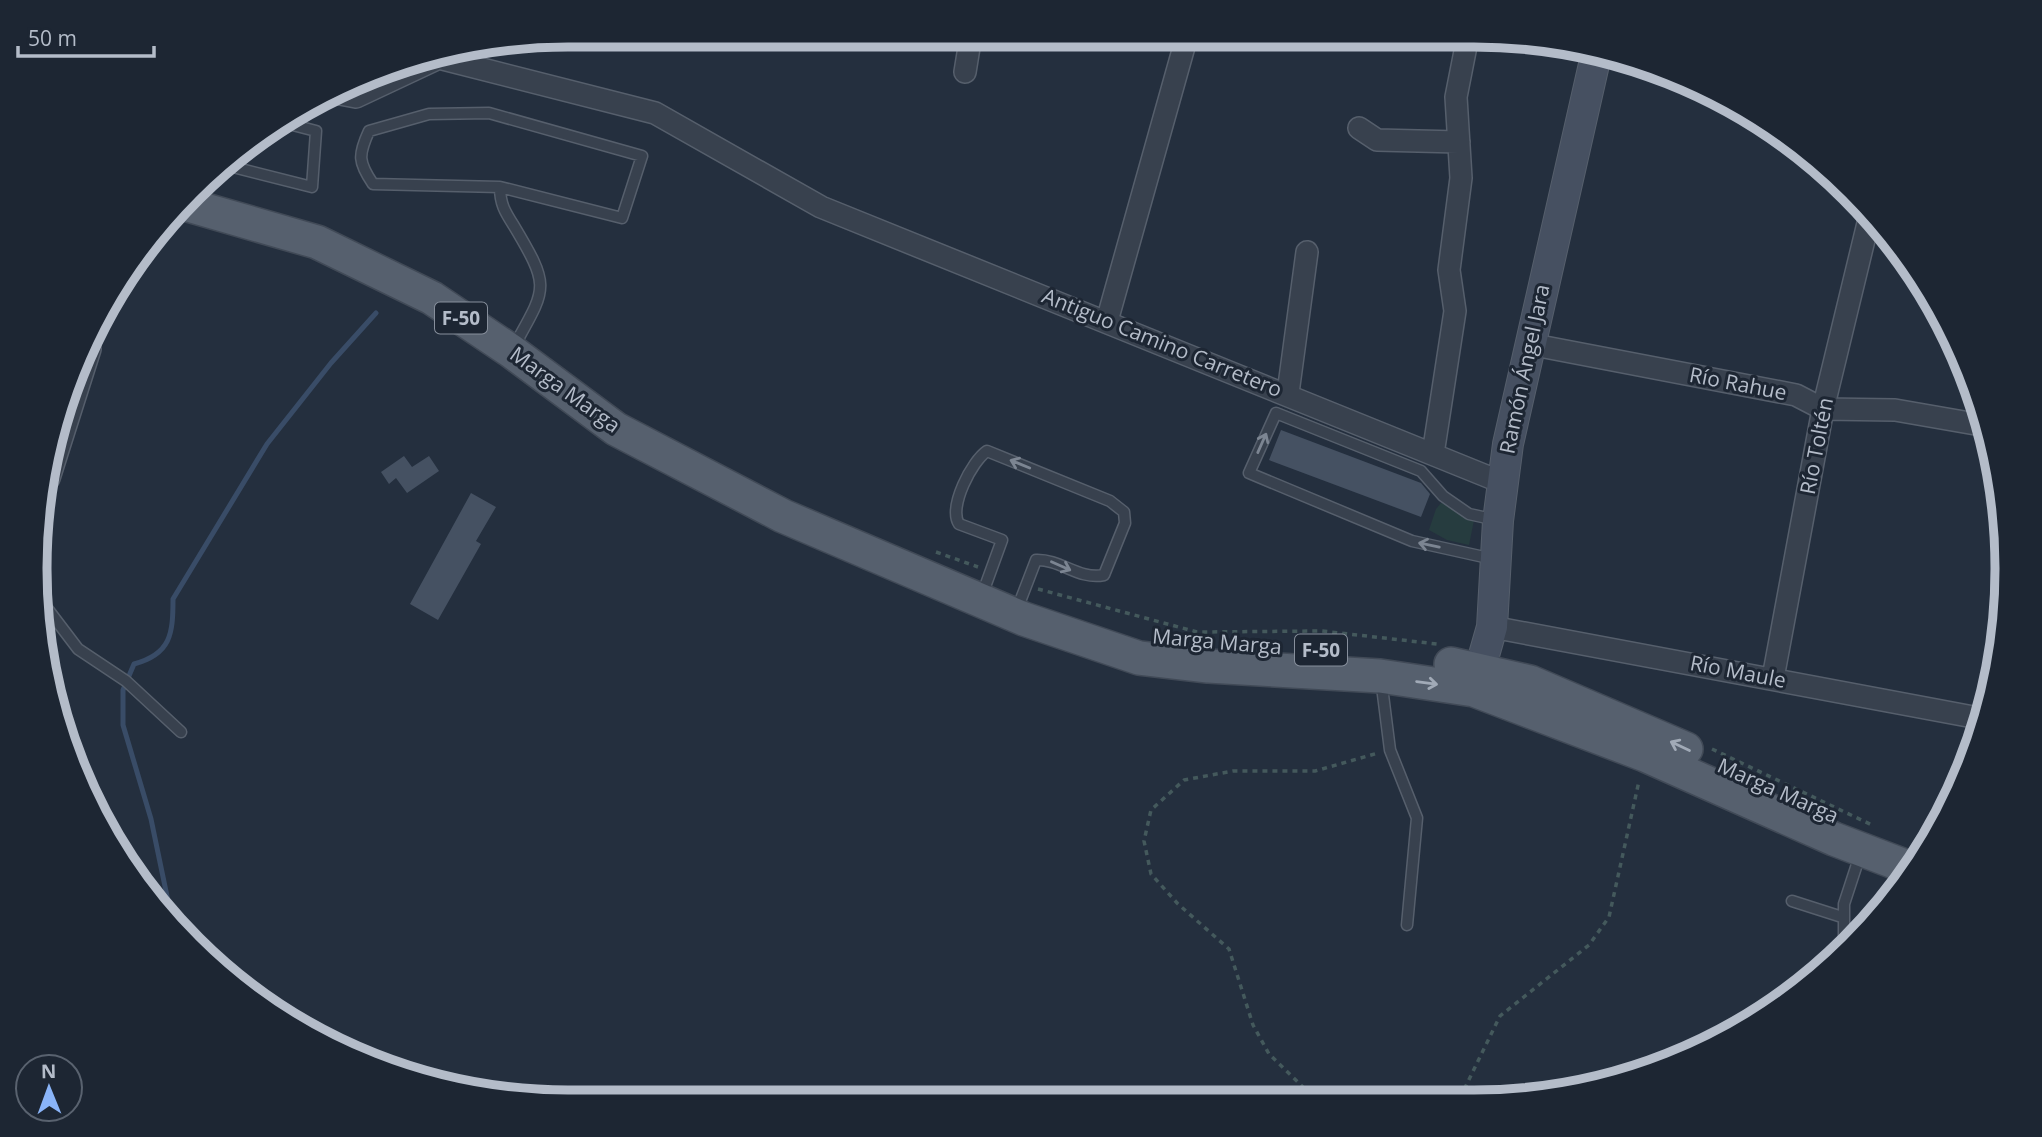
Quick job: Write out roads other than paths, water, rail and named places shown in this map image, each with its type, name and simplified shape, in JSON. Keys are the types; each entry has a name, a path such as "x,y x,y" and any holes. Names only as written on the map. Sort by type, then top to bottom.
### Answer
{"main road":[{"name":"Ramón Ángel Jara","path":"1478,679 1492,626 1501,482 1529,344 1595,62"},
{"name":"Marga Marga","path":"194,207 317,242 432,298 511,351 616,429 783,516 955,592 1024,619 1139,657 1208,666 1530,682 1639,727 1912,851"},
{"name":"Marga Marga","path":"712,477 1150,638 1216,645 1376,653 1478,679 1645,755 1868,838 1903,863"}],"street":[{"path":"965,72 969,47"},
{"path":"1107,321 1184,47"},
{"path":"1433,454 1455,311 1449,270 1461,178 1456,97 1466,47"},
{"name":"Antiguo Camino Carretero","path":"451,61 655,113 821,207 1288,393 1501,482"},
{"name":"Antiguo Camino Carretero","path":"350,96 356,97 406,73"},
{"path":"1359,128 1377,141 1459,142"},
{"name":"Río Toltén","path":"1773,678 1824,409 1867,227"},
{"path":"1288,393 1307,253"},
{"name":"Río Rahue","path":"1529,344 1796,395 1824,409 1895,410 1974,424"},
{"name":"Río Maule","path":"1492,626 1973,717"}],"lane":[{"path":"489,113 642,156 622,218 500,187 373,184 363,169 359,152 369,131 429,114 489,113"},
{"path":"236,168 312,187 316,131 294,125"},
{"path":"500,187 500,203 536,263 542,283 538,304 511,351"},
{"path":"1496,559 1412,541 1249,473 1276,413 1421,471 1443,496 1469,514 1497,520"},
{"path":"989,578 1002,540 959,524 954,509 976,458 987,451 1110,501 1124,512 1125,523 1104,575 1088,578 1047,559 1036,560 1023,592"},
{"path":"49,611 78,649 126,681 181,732"},
{"path":"1380,676 1390,750 1417,818 1408,925"},
{"path":"1843,936 1842,917 1868,838"},
{"path":"1792,901 1842,917"}],"waterway":[{"path":"168,902 151,819 123,725 123,690 134,664 156,655 163,648 172,623 173,599 267,444 331,363 376,313"}]}
